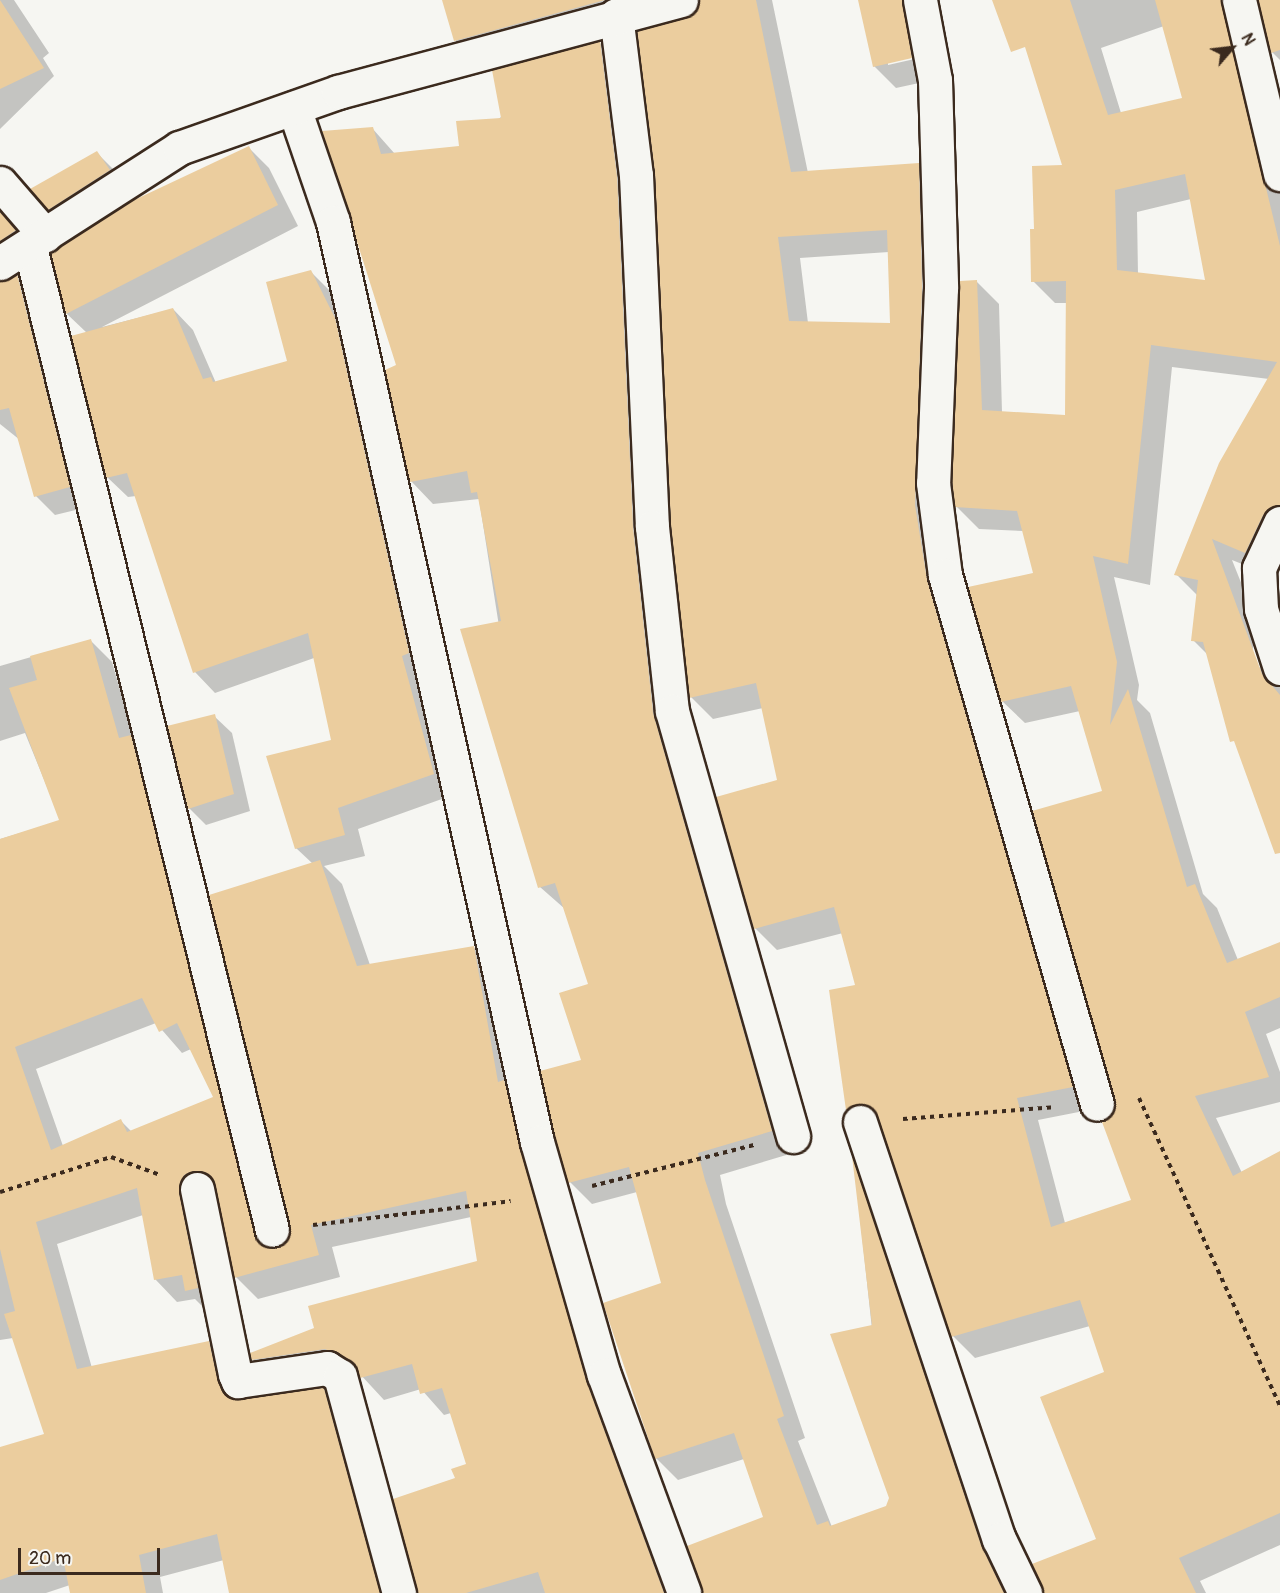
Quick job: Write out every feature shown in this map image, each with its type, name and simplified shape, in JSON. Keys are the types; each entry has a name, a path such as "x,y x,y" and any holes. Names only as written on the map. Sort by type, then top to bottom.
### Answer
{"street":[{"path":"0,263 179,148 294,108 616,15 681,0"},
{"path":"920,0 935,80 941,288 933,483 945,575 1096,1104"},
{"path":"1239,0 1280,174"},
{"path":"616,15 636,175 652,527 672,711 793,1136"},
{"path":"294,108 333,222 552,1196 604,1375 684,1593"},
{"path":"0,183 37,241 272,1230"},
{"path":"1280,523 1259,568 1261,609 1280,668"},
{"path":"860,1122 999,1539 1024,1593"},
{"path":"196,1189 238,1381 327,1368 340,1376 399,1593"}],"path":[{"path":"860,1122 1096,1104 1142,1098 1280,1406"},
{"path":"272,1230 552,1196 793,1136"},
{"path":"0,1192 111,1157 196,1189"}],"building":[{"path":"0,0 44,68 0,89"},
{"path":"442,0 605,0 454,41"},
{"path":"699,0 756,0 791,172 919,163 922,288 915,505 927,580 1073,1087 1017,1098 1051,1227 1131,1200 1102,1122 1111,1117 1115,1099 1032,811 1102,791 1071,686 1001,702 968,587 1033,573 1017,511 955,507 952,482 960,281 977,280 982,410 1065,415 1066,281 1031,282 1030,229 1034,229 1032,166 1062,165 1025,47 1011,52 992,0 1070,0 1108,115 1182,98 1155,0 1221,0 1280,246 1280,505 1263,515 1245,553 1212,539 1262,674 1280,695 1280,853 1275,854 1234,741 1230,742 1203,642 1191,641 1198,580 1174,575 1219,463 1277,362 1151,345 1128,564 1093,556 1117,662 1110,725 1128,689 1187,887 1195,884 1227,963 1280,942 1280,997 1245,1012 1269,1077 1195,1096 1233,1176 1280,1151 1280,1513 1179,1558 1196,1593 1044,1593 1032,1564 1096,1539 1040,1397 1104,1372 1080,1300 951,1337 878,1116 864,1104 846,1110 829,990 855,985 834,907 754,929 716,797 777,780 756,683 689,698 671,526 655,174 637,31 686,18","holes":["1185,174 1205,280 1117,270 1115,190","887,230 890,323 789,321 778,237"]},
{"path":"858,0 902,0 912,58 873,67"},
{"path":"1258,0 1280,0 1280,50 1271,53"},
{"path":"600,41 617,177 633,528 653,713 772,1131 698,1153 705,1180 784,1416 777,1419 817,1525 828,1521 830,1526 886,1506 889,1498 830,1334 872,1325 852,1156 981,1545 1004,1593 702,1593 687,1546 763,1517 734,1433 655,1459 603,1303 661,1283 629,1167 568,1183 555,1137 540,1071 581,1060 559,993 588,984 555,883 538,888 460,629 501,621 477,492 471,493 467,471 410,482 385,370 396,365 322,131 373,127 381,154 459,146 456,121 501,118 492,70"},
{"path":"249,146 278,205 66,314 51,253 130,202"},
{"path":"97,151 110,170 48,210 30,189"},
{"path":"0,212 16,230 0,241"},
{"path":"311,270 335,318 409,653 402,656 434,774 338,808 345,835 295,849 266,756 331,740 308,633 193,673 127,473 106,478 71,336 173,308 203,379 211,377 213,382 287,361 266,282"},
{"path":"17,274 70,487 34,497 9,408 0,410 0,282"},
{"path":"91,639 119,738 131,735 259,1243 276,1248 285,1244 290,1226 209,895 320,860 357,966 474,946 498,1082 504,1080 586,1380 664,1593 545,1593 538,1572 466,1593 417,1593 393,1499 455,1478 451,1469 466,1464 442,1388 420,1394 412,1364 360,1378 350,1360 325,1349 251,1360 250,1353 314,1328 308,1306 477,1261 466,1191 311,1225 319,1255 234,1278 215,1185 211,1176 194,1171 184,1175 179,1192 198,1288 185,1291 182,1275 154,1280 137,1188 36,1222 77,1369 209,1341 218,1381 232,1399 324,1388 380,1593 229,1593 217,1534 139,1555 146,1593 70,1593 63,1558 0,1580 0,1447 44,1434 4,1314 15,1311 0,1249 0,839 59,820 9,688 37,680 30,656","holes":["142,998 159,1032 177,1023 213,1097 127,1132 121,1119 51,1150 15,1047"]},
{"path":"215,714 234,794 188,809 167,726"}]}
